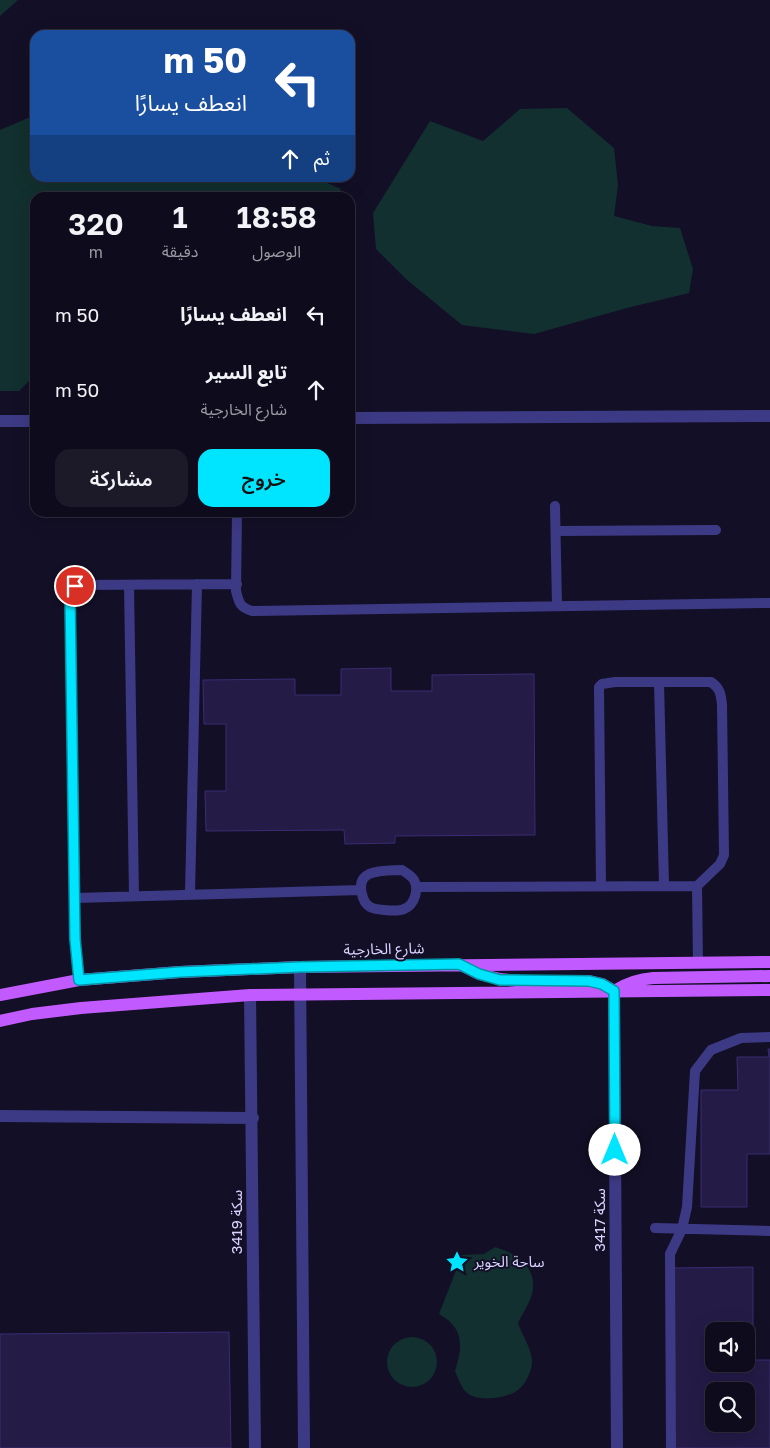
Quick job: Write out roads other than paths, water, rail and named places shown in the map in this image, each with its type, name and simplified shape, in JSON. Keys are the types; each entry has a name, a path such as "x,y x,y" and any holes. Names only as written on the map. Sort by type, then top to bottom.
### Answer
{"main road":[{"name":"شارع الخارجية","path":"0,995 79,980 180,972 300,967 459,964 770,962"},
{"path":"459,964 479,974 500,980 589,981 602,984 614,991"},
{"path":"614,991 626,983 640,979 770,976"},
{"path":"0,1021 32,1014 80,1008 250,995 770,990"}],"street":[{"path":"355,418 770,416"},
{"path":"0,421 30,421"},
{"path":"300,967 304,1448"},
{"name":"سكة 3417","path":"614,991 617,1448"},
{"name":"سكة 3419","path":"250,995 253,1118 255,1448"},
{"path":"0,1116 253,1118"}],"lane":[{"path":"555,506 556,606"},
{"path":"237,517 237,584 239,602 244,608 252,611 770,603"},
{"path":"556,531 716,530"},
{"path":"190,894 197,584"},
{"path":"79,980 75,939 70,595 75,586 80,585 237,584"},
{"path":"128,585 134,896"},
{"path":"416,887 697,886 720,864 724,855 721,694 718,686 711,682 615,682 598,686 601,886"},
{"path":"658,682 664,886"},
{"path":"402,870 414,880 416,887 415,898 404,910 379,910 369,907 363,900 361,882 366,875 376,871 402,870"},
{"path":"697,886 698,963"},
{"path":"75,898 361,890"},
{"path":"671,1448 670,1254 682,1229 687,1207 695,1072 711,1050 741,1038 770,1037"},
{"path":"655,1228 770,1231"}],"place":[{"name":"ساحة الخوير","path":"457,1262"}]}
